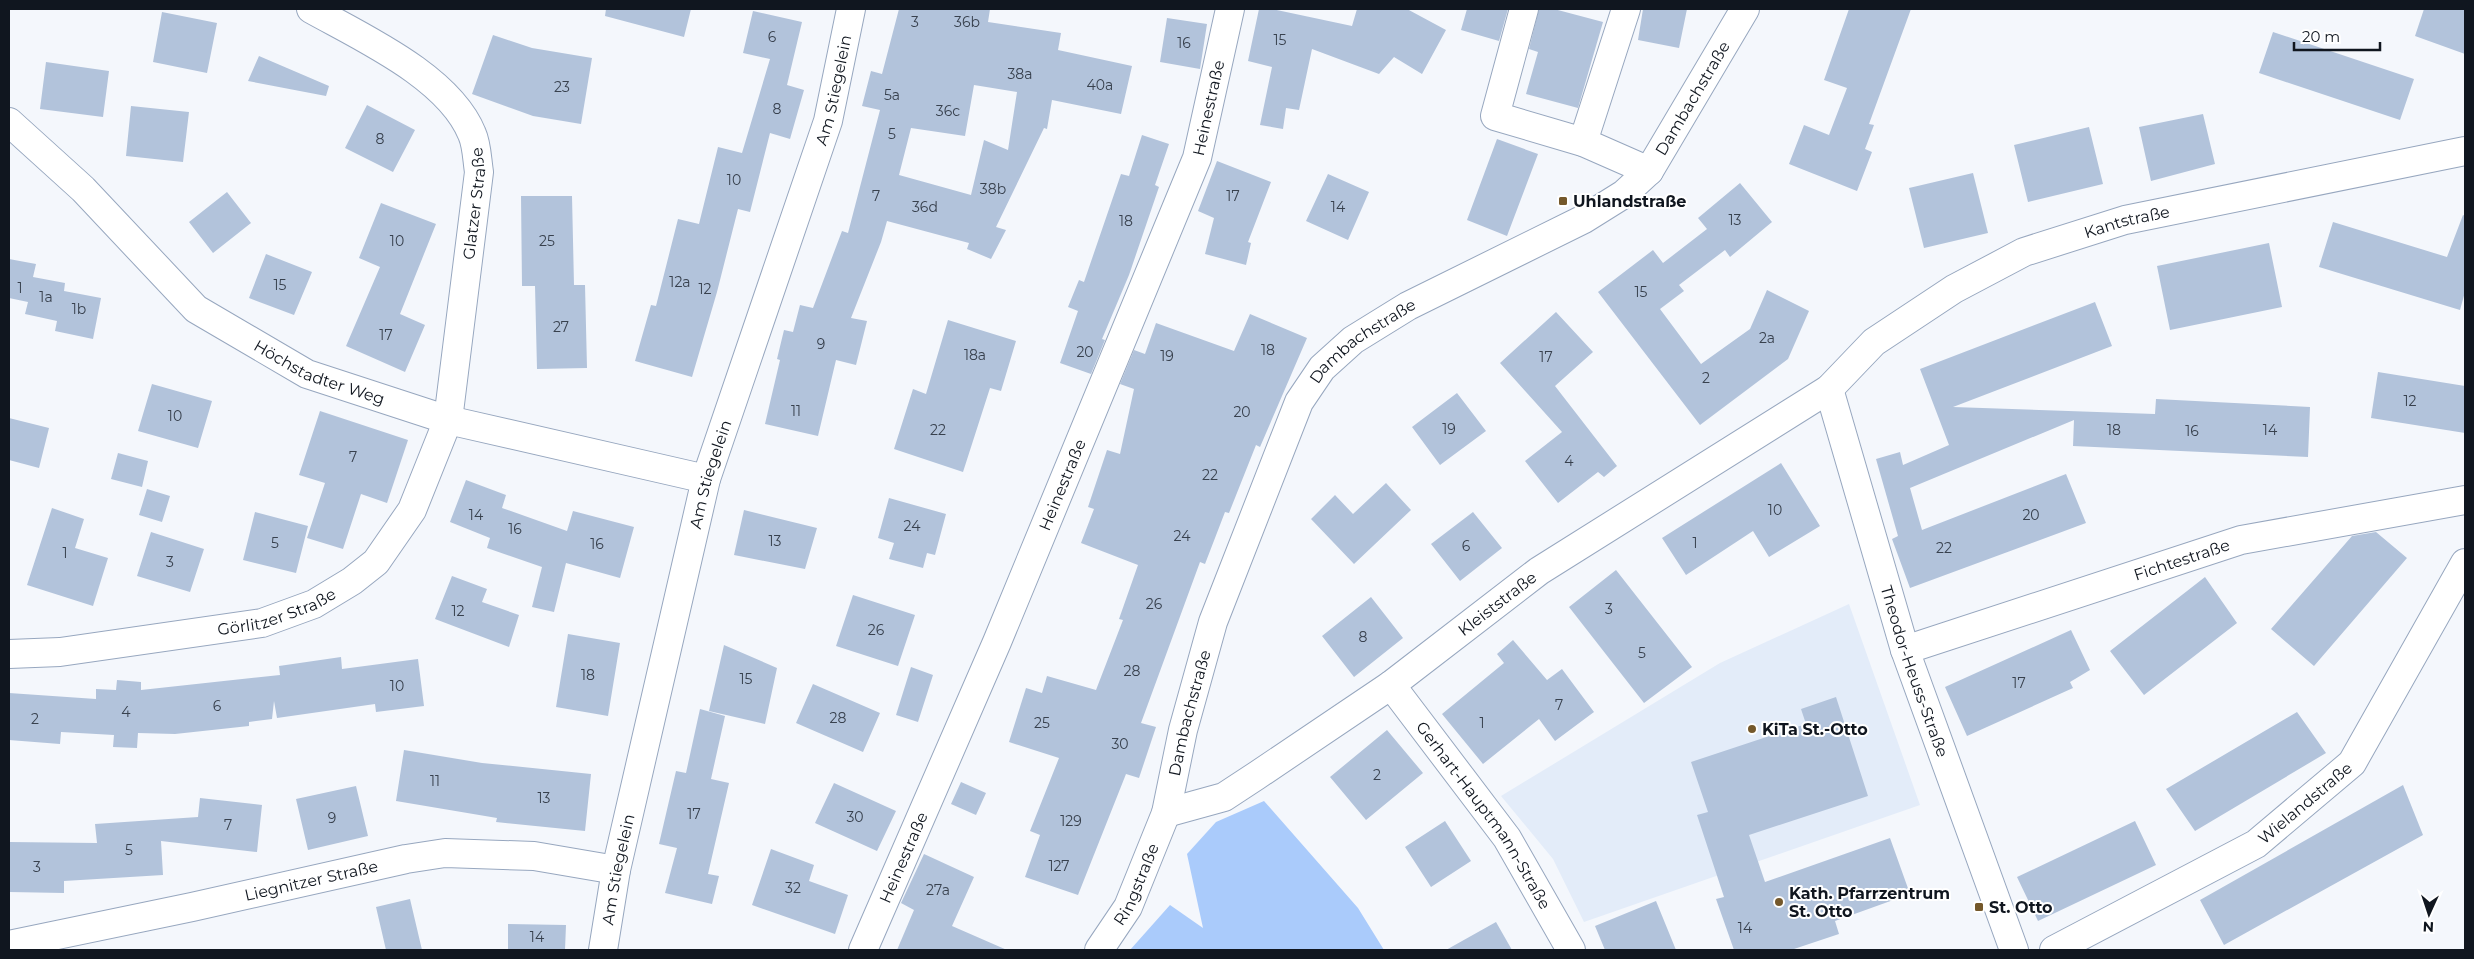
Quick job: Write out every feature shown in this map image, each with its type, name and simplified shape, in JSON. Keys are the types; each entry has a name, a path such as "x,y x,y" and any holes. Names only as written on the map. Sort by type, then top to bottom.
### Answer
{"street":[{"name":"Glatzer Straße","path":"311,9 406,62 448,97 472,134 479,172 448,420"},
{"name":"Am Stiegelein","path":"603,950 616,870 706,479 828,121 851,9"},
{"name":"Heinestraße","path":"863,950 997,642 1197,158 1230,9"},
{"path":"1524,9 1495,116 1583,142 1649,171"},
{"path":"1583,142 1626,9"},
{"name":"Dambachstraße","path":"1166,813 1183,730 1213,622 1299,402 1322,368 1353,340 1408,306 1584,219 1624,194 1649,171 1745,9"},
{"name":"Höchstadter Weg","path":"9,122 83,189 196,309 308,374 448,420 706,479"},
{"name":"Kantstraße","path":"1829,389 1874,342 1954,289 2024,252 2125,220 2465,151"},
{"name":"Theodor-Heuss-Straße","path":"1829,389 1905,650 2014,950"},
{"name":"Kleiststraße","path":"1166,813 1224,797 1391,685 1539,571 1829,389"},
{"name":"Görlitzer Straße","path":"9,654 60,652 262,623 314,604 352,582 376,562 412,510 448,420"},
{"name":"Fichtestraße","path":"1905,650 2241,540 2465,500"},
{"name":"Wielandstraße","path":"2054,950 2256,844 2352,763 2465,563"},
{"name":"Gerhart-Hauptmann-Straße","path":"1391,685 1507,838 1571,950"},
{"name":"Ringstraße","path":"1099,950 1128,907 1166,813"},
{"name":"Liegnitzer Straße","path":"9,945 192,908 406,858 445,853 534,856 616,870"}],"shaded area":[{"name":"KiTa St.-Otto","path":"1849,604 1920,805 1584,922 1553,859 1501,796 1720,663"},
{"path":"1264,801 1358,908 1384,950 1130,950 1170,905 1203,928 1187,854 1216,822"}],"building":[{"path":"606,9 691,9 684,37 605,16"},
{"path":"899,9 990,9 988,22 1061,33 1058,50 1132,66 1121,114 1052,100 1047,129 1044,128 996,227 1006,230 991,259 967,249 969,243 887,221 881,242 851,318 867,321 856,365 836,360 818,436 765,424 780,360 777,359 784,330 793,332 800,305 813,308 842,231 848,233 880,110 862,106 871,71 882,74","holes":["974,85 1017,92 1008,150 984,140 971,195 899,175 911,128 965,136"]},
{"path":"1259,9 1272,9 1352,26 1357,9 1407,9 1446,30 1422,74 1394,57 1379,74 1312,49 1299,110 1286,108 1283,129 1260,125 1272,67 1248,61"},
{"path":"1467,9 1508,9 1499,41 1461,30"},
{"path":"1539,9 1554,9 1603,22 1578,108 1526,94 1538,52 1529,49"},
{"path":"1643,9 1687,9 1679,48 1638,40"},
{"path":"1849,9 1911,9 1869,124 1874,125 1865,149 1872,152 1857,191 1789,164 1804,125 1829,135 1847,88 1824,80"},
{"path":"2424,9 2465,9 2465,54 2415,36"},
{"path":"753,11 802,22 787,85 804,90 790,139 770,133 750,212 738,209 717,292 692,377 635,361 651,305 656,306 678,219 699,224 718,147 742,153 770,59 743,53"},
{"path":"162,12 217,23 207,73 153,62"},
{"path":"1167,18 1207,24 1200,69 1160,62"},
{"path":"2273,32 2414,79 2400,120 2259,73"},
{"path":"493,35 532,48 592,58 581,124 533,116 472,94"},
{"path":"259,56 329,86 326,96 248,81"},
{"path":"46,62 109,71 103,117 40,109"},
{"path":"367,105 415,130 393,172 345,148"},
{"path":"131,106 189,112 183,162 126,156"},
{"path":"2203,114 2215,164 2151,181 2139,127"},
{"path":"2089,127 2103,184 2028,202 2014,145"},
{"path":"1142,135 1169,144 1155,185 1159,187 1129,275 1102,339 1105,340 1091,374 1060,363 1078,311 1068,307 1079,280 1084,282 1121,174 1129,176"},
{"path":"1497,139 1538,154 1507,236 1467,220"},
{"path":"1217,161 1271,182 1248,242 1251,243 1246,265 1205,254 1214,218 1198,211"},
{"path":"1973,173 1988,233 1924,248 1909,188"},
{"path":"1328,174 1369,192 1348,240 1306,221"},
{"path":"1740,183 1772,222 1730,257 1725,250 1679,285 1684,291 1660,309 1701,364 1750,329 1767,290 1809,311 1788,359 1700,425 1598,292 1653,250 1663,263 1707,229 1698,218"},
{"path":"227,192 251,223 213,253 189,222"},
{"path":"521,196 572,196 574,285 585,285 587,368 537,369 535,286 522,286"},
{"path":"381,203 436,224 400,314 425,325 405,372 346,346 380,267 359,258"},
{"path":"2463,215 2465,216 2465,292 2460,310 2319,267 2333,222 2447,257"},
{"path":"2269,243 2282,307 2170,330 2157,266"},
{"path":"266,254 312,272 294,315 249,298"},
{"path":"9,259 36,264 33,277 65,283 64,291 101,298 93,339 55,331 57,321 25,314 28,302 9,298"},
{"path":"2095,302 2112,346 1953,407 2155,414 2156,399 2310,407 2308,457 2073,446 2074,420 1910,488 1922,530 2066,474 2086,523 1910,588 1892,539 1898,536 1876,459 1900,452 1903,465 1949,445 1920,369"},
{"path":"1556,312 1593,352 1555,386 1617,466 1604,477 1598,472 1558,503 1525,461 1562,432 1500,363"},
{"path":"1250,314 1307,338 1260,447 1256,445 1229,513 1225,512 1205,564 1200,562 1141,723 1156,727 1139,778 1126,774 1078,895 1025,877 1040,835 1030,831 1059,758 1009,742 1026,688 1042,693 1047,676 1096,690 1123,620 1119,619 1138,565 1081,543 1094,509 1088,507 1107,450 1120,454 1134,389 1120,384 1134,350 1145,354 1156,323 1234,351"},
{"path":"948,320 1016,341 1001,391 990,388 963,472 894,449 913,389 926,394"},
{"path":"2378,372 2465,386 2465,433 2371,418"},
{"path":"152,384 212,401 198,448 138,431"},
{"path":"1457,393 1486,431 1440,465 1412,427"},
{"path":"320,411 408,440 387,503 361,494 343,549 307,538 325,483 299,475"},
{"path":"9,418 49,428 39,468 9,460"},
{"path":"118,453 148,461 142,487 111,479"},
{"path":"1781,463 1820,526 1769,557 1753,531 1686,575 1662,538"},
{"path":"466,480 506,495 502,508 567,531 573,511 634,527 620,578 566,563 554,612 532,607 542,567 487,548 490,538 450,522"},
{"path":"1386,483 1411,510 1354,564 1311,519 1335,495 1353,514"},
{"path":"147,489 170,496 162,522 139,515"},
{"path":"889,498 946,514 935,555 927,553 923,568 889,559 894,543 878,538"},
{"path":"52,508 84,519 75,548 108,558 93,606 27,585"},
{"path":"744,510 817,528 805,569 734,555"},
{"path":"255,512 308,526 296,573 243,560"},
{"path":"1473,512 1502,548 1460,581 1431,544"},
{"path":"151,532 204,549 190,592 137,576"},
{"path":"2376,532 2407,558 2314,666 2271,629 2352,536"},
{"path":"1616,570 1692,667 1644,703 1569,607"},
{"path":"452,576 487,589 482,602 519,615 509,647 435,619"},
{"path":"2205,577 2237,623 2144,695 2110,651"},
{"path":"853,595 915,615 898,666 836,646"},
{"path":"1371,597 1403,638 1354,677 1322,636"},
{"path":"2071,630 2090,670 2070,682 2073,688 1967,736 1945,687"},
{"path":"568,634 620,643 608,716 556,707"},
{"path":"1513,640 1547,680 1562,669 1594,712 1555,741 1539,719 1483,764 1442,714 1504,663 1497,654"},
{"path":"724,645 777,668 765,724 709,711"},
{"path":"341,657 342,669 418,659 424,706 376,712 375,704 277,718 274,701 272,719 249,722 249,726 175,734 138,733 137,748 113,747 114,735 61,732 60,744 9,740 9,693 96,699 96,689 116,690 117,680 141,682 141,690 280,675 279,666"},
{"path":"911,667 933,675 918,722 896,715"},
{"path":"813,684 880,713 863,752 796,723"},
{"path":"1836,697 1868,796 1749,835 1765,882 1890,838 1910,894 1835,921 1839,934 1791,950 1734,950 1716,899 1724,897 1697,815 1708,812 1691,762 1806,724 1801,709"},
{"path":"700,709 725,716 711,779 729,783 708,874 719,876 712,904 665,893 677,848 659,844 676,771 686,773"},
{"path":"2297,712 2326,753 2195,831 2166,789"},
{"path":"1387,730 1423,773 1366,820 1330,777"},
{"path":"404,750 482,763 591,774 585,831 496,822 497,818 396,801"},
{"path":"961,782 986,793 976,815 951,804"},
{"path":"834,783 896,811 877,851 815,823"},
{"path":"2403,785 2423,835 2224,945 2200,900"},
{"path":"356,786 368,836 308,850 296,799"},
{"path":"200,798 262,805 257,852 161,841 163,875 64,881 64,893 9,892 9,842 97,843 95,824 198,817"},
{"path":"1445,821 1471,861 1431,887 1405,847"},
{"path":"2135,821 2156,865 2038,921 2017,877"},
{"path":"771,849 814,865 809,881 848,895 835,934 752,905"},
{"path":"924,854 974,877 952,926 1007,950 897,950 914,910 901,903"},
{"path":"410,899 422,950 386,950 376,907"},
{"path":"1656,901 1676,950 1605,950 1595,926"},
{"path":"1496,922 1512,950 1446,950"},
{"path":"508,924 566,925 565,950 508,950"}],"place":[{"name":"Uhlandstraße","path":"1563,201"},
{"name":"KiTa St.-Otto","path":"1752,729"},
{"name":"Kath. Pfarrzentrum St. Otto","path":"1779,902"},
{"name":"St. Otto","path":"1979,907"}]}
